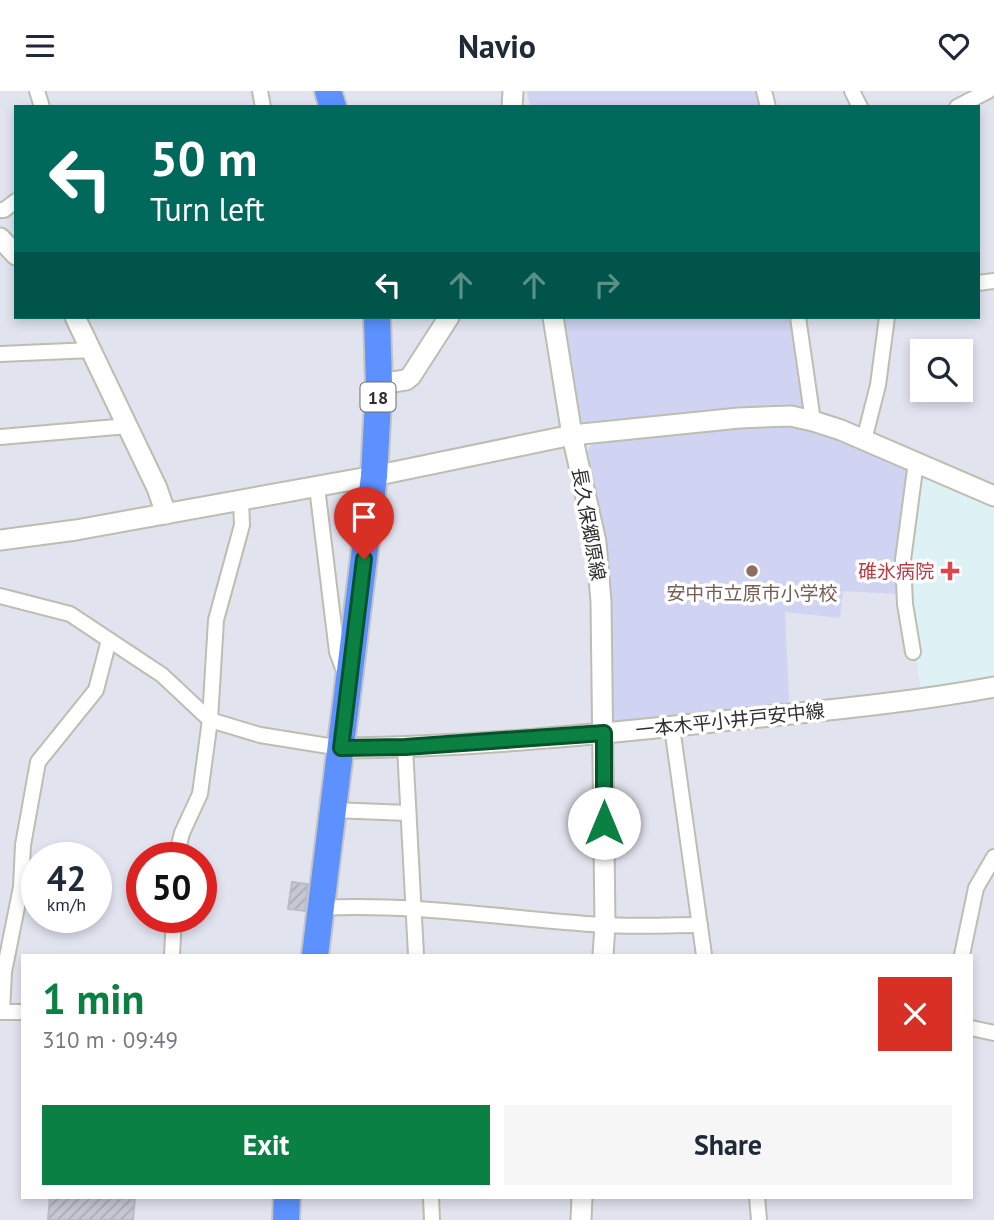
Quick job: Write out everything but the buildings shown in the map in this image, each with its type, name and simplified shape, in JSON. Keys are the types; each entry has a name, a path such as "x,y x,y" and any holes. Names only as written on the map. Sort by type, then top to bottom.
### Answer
{"highway":[{"name":"18","path":"315,954 374,476 379,384 377,319"},
{"path":"286,1220 287,1199"}],"street":[{"path":"961,105 988,91"},
{"path":"0,238 14,253"},
{"path":"76,319 157,488 166,514"},
{"path":"379,384 406,380 411,376 448,319"},
{"name":"長久保郷原線","path":"553,319 572,435 596,542 601,602 604,733"},
{"path":"798,319 813,421"},
{"path":"864,440 878,385 887,319"},
{"path":"0,354 93,350"},
{"path":"0,540 76,530 317,487 572,435 739,418 791,416 813,421 994,496"},
{"path":"0,437 128,426"},
{"path":"913,652 905,604 903,559 916,463"},
{"path":"317,487 337,652 343,669 351,669"},
{"path":"180,842 201,795 210,720 216,620 242,525 241,500"},
{"path":"0,596 70,614 162,675 210,720 260,735 341,748"},
{"path":"21,1012 1,1012 4,972 21,887 23,845 38,762 96,689 109,640"},
{"name":"一本木平小井戸安中線","path":"341,748 405,747 672,727 920,700 994,687"},
{"path":"672,727 704,954"},
{"path":"603,954 604,733"},
{"path":"405,747 416,954"},
{"path":"332,810 408,813"},
{"path":"962,954 976,888 994,857"},
{"path":"320,908 357,906 413,909 605,925 699,925"},
{"path":"172,954 173,933"},
{"path":"973,1028 994,1033"},
{"path":"431,1199 432,1220"},
{"path":"581,1220 582,1199"},
{"path":"757,1199 759,1220"}],"shaded area":[{"path":"527,91 758,91 760,105 530,105"},
{"path":"561,319 793,319 806,406 799,410 583,423 576,417"},
{"name":"安中市立原市小学校","path":"791,421 911,468 900,594 843,591 840,618 785,612 789,700 782,709 609,725 584,455 593,444 740,424"},
{"name":"碓氷病院","path":"918,470 994,502 994,680 921,694 907,582"}],"place":[{"name":"安中市立原市小学校","path":"752,571"},
{"name":"碓氷病院","path":"950,571"}],"route":[{"path":"364,559 341,748 405,747 604,733 604,823"}]}
